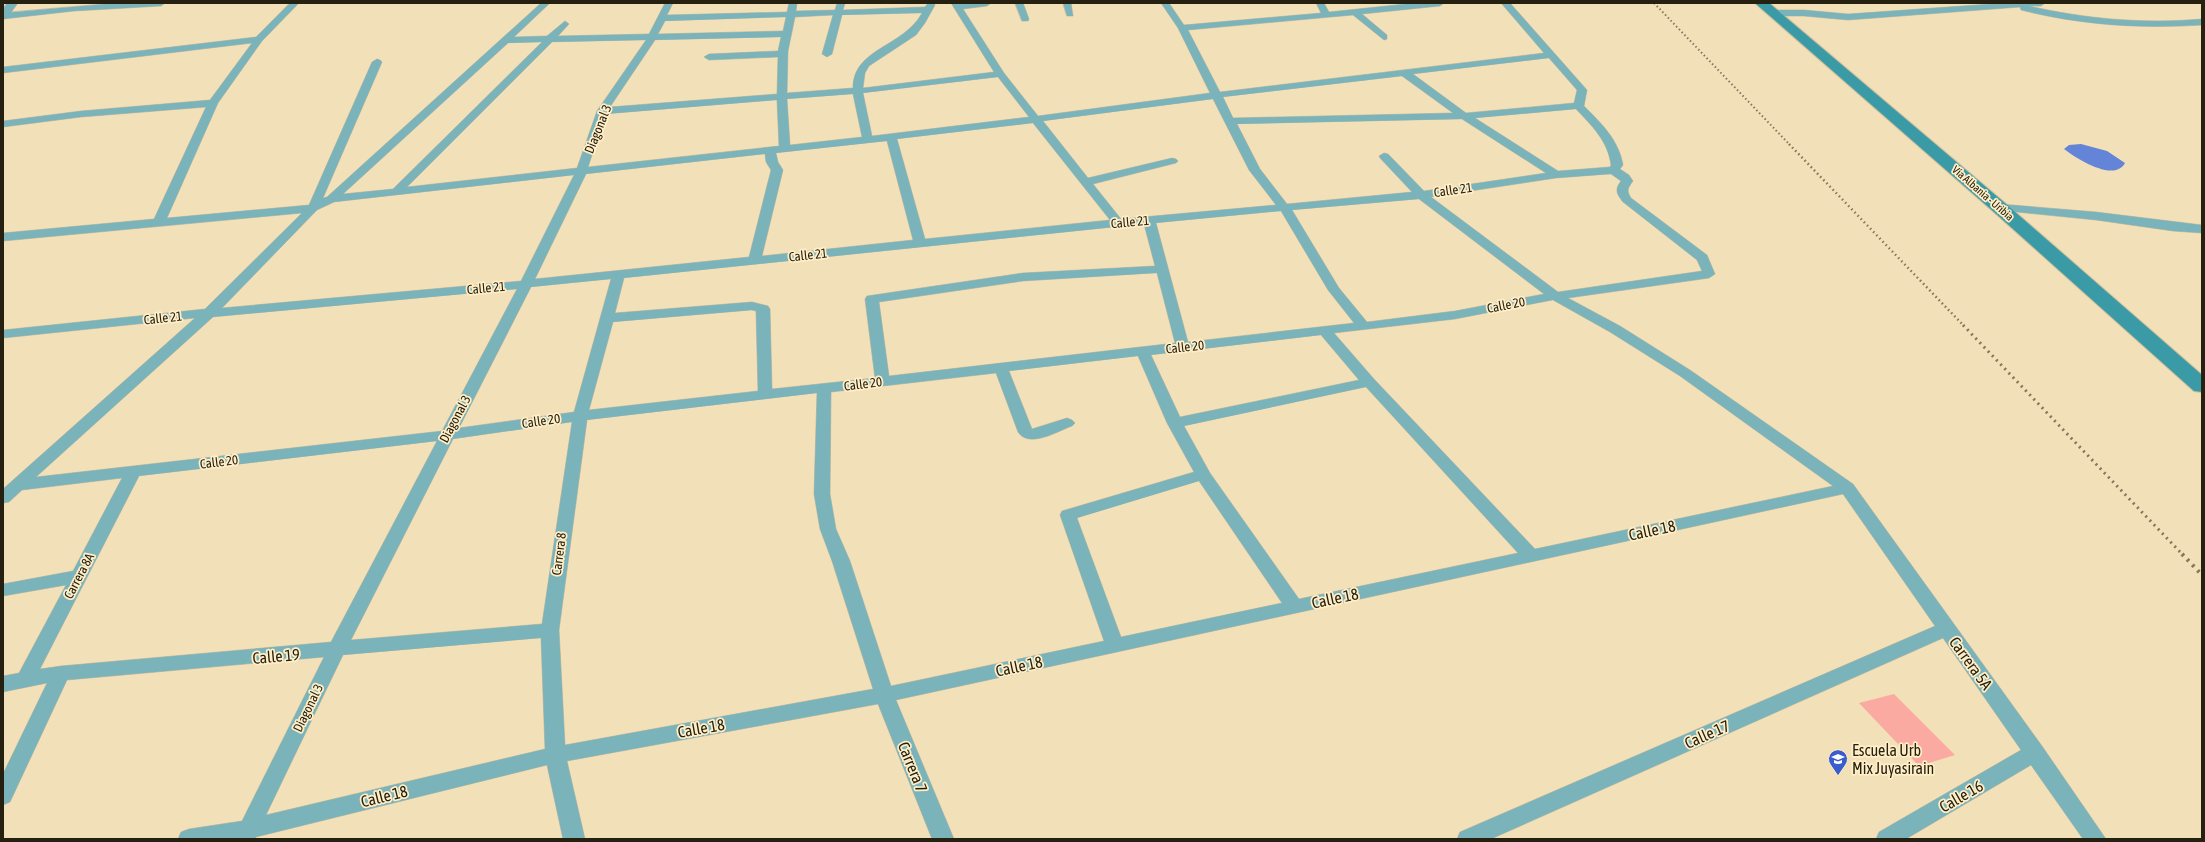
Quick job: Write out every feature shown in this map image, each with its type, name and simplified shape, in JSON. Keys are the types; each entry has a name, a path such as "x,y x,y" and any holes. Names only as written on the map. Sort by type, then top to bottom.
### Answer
{"main road":[{"name":"Vía Albania - Uribia","path":"1766,8 2000,208 2202,386"}],"street":[{"path":"3,16 13,3"},
{"path":"3,16 74,8 161,3"},
{"path":"159,222 213,103 259,39 294,3"},
{"path":"3,498 209,313 313,208 331,199 546,3"},
{"name":"Diagonal 3","path":"246,834 336,651 526,284 581,172 602,111 652,38 669,3"},
{"path":"739,16 744,3"},
{"path":"785,148 782,98 783,54 793,3"},
{"path":"827,54 841,3"},
{"path":"987,3 956,5 1000,74 1118,223"},
{"path":"1019,3 1025,20"},
{"path":"1067,3 1070,14"},
{"path":"1165,3 1182,28 1256,170 1285,209 1334,290 1364,326"},
{"path":"1320,3 1326,16"},
{"path":"1182,28 1326,16 1440,3"},
{"path":"1505,3 1582,90 1579,106"},
{"path":"1766,8 1848,17 2041,3"},
{"path":"2014,5 2055,15 2129,24 2161,25 2202,22"},
{"path":"662,18 838,14 888,8 930,7"},
{"path":"868,139 858,91 859,74 865,64 872,58 902,41 918,28 930,7"},
{"path":"1356,13 1384,37"},
{"path":"395,193 564,24"},
{"path":"506,40 786,34"},
{"path":"3,70 259,39"},
{"path":"709,57 783,54"},
{"path":"331,199 868,139 1550,55"},
{"path":"313,208 377,62"},
{"path":"1405,73 1464,116 1556,175"},
{"path":"602,111 858,91 1000,74"},
{"path":"3,124 81,114 213,103"},
{"path":"1231,121 1464,116 1579,106"},
{"path":"1579,106 1606,136 1617,157 1617,165 1612,170"},
{"path":"891,136 920,244"},
{"path":"755,260 777,170 772,162 770,149"},
{"path":"1384,156 1421,195 1555,296 1615,328 1686,372 1796,453 1847,488"},
{"path":"1086,182 1172,161"},
{"name":"Calle 21","path":"3,334 209,313 526,284 1118,223 1285,209 1421,195 1556,175 1612,170"},
{"name":"Calle 20","path":"16,485 447,435 580,416 765,394 824,389 1183,348 1455,315 1555,296 1709,274 1703,258 1627,200 1622,193 1622,187 1627,181 1625,177 1612,170"},
{"path":"3,237 313,208"},
{"path":"2000,208 2096,216 2173,227 2202,229"},
{"path":"1149,220 1183,348"},
{"path":"882,382 872,299 1023,277 1163,269"},
{"name":"Carrera 8","path":"574,839 555,755 550,630 580,416 620,274"},
{"path":"608,318 752,306 763,309 765,394"},
{"path":"1325,331 1369,382 1531,556"},
{"path":"1143,352 1175,423 1203,475 1295,606"},
{"path":"1001,368 1026,432 1034,435 1067,423"},
{"path":"1175,423 1369,382"},
{"name":"Carrera 7","path":"824,389 822,494 828,529 841,561 884,695 943,839"},
{"name":"Carrera 8A","path":"24,680 133,472"},
{"path":"1115,646 1068,515 1203,475"},
{"name":"Calle 18","path":"189,839 246,834 555,755 884,695 1847,488"},
{"name":"Carrera 5A","path":"1847,488 2035,752 2095,839"},
{"path":"3,590 79,576"},
{"name":"Calle 17","path":"1468,839 1946,629"},
{"name":"Calle 19","path":"3,684 61,673 336,651 550,630"},
{"path":"3,796 61,673"},
{"name":"Calle 16","path":"1887,839 2035,752"}],"shaded area":[{"path":"1894,694 1955,755 1919,766 1859,703"}],"water":[{"path":"2081,144 2107,151 2125,163 2120,169 2113,171 2104,170 2086,163 2064,149 2069,145"}],"railway":[{"path":"1654,3 1790,145"},
{"path":"1789,144 1964,326"},
{"path":"1963,325 2183,555"},
{"path":"2182,554 2202,575"}],"place":[{"name":"Escuela Urb Mix Juyasirain","path":"1838,776"}]}
